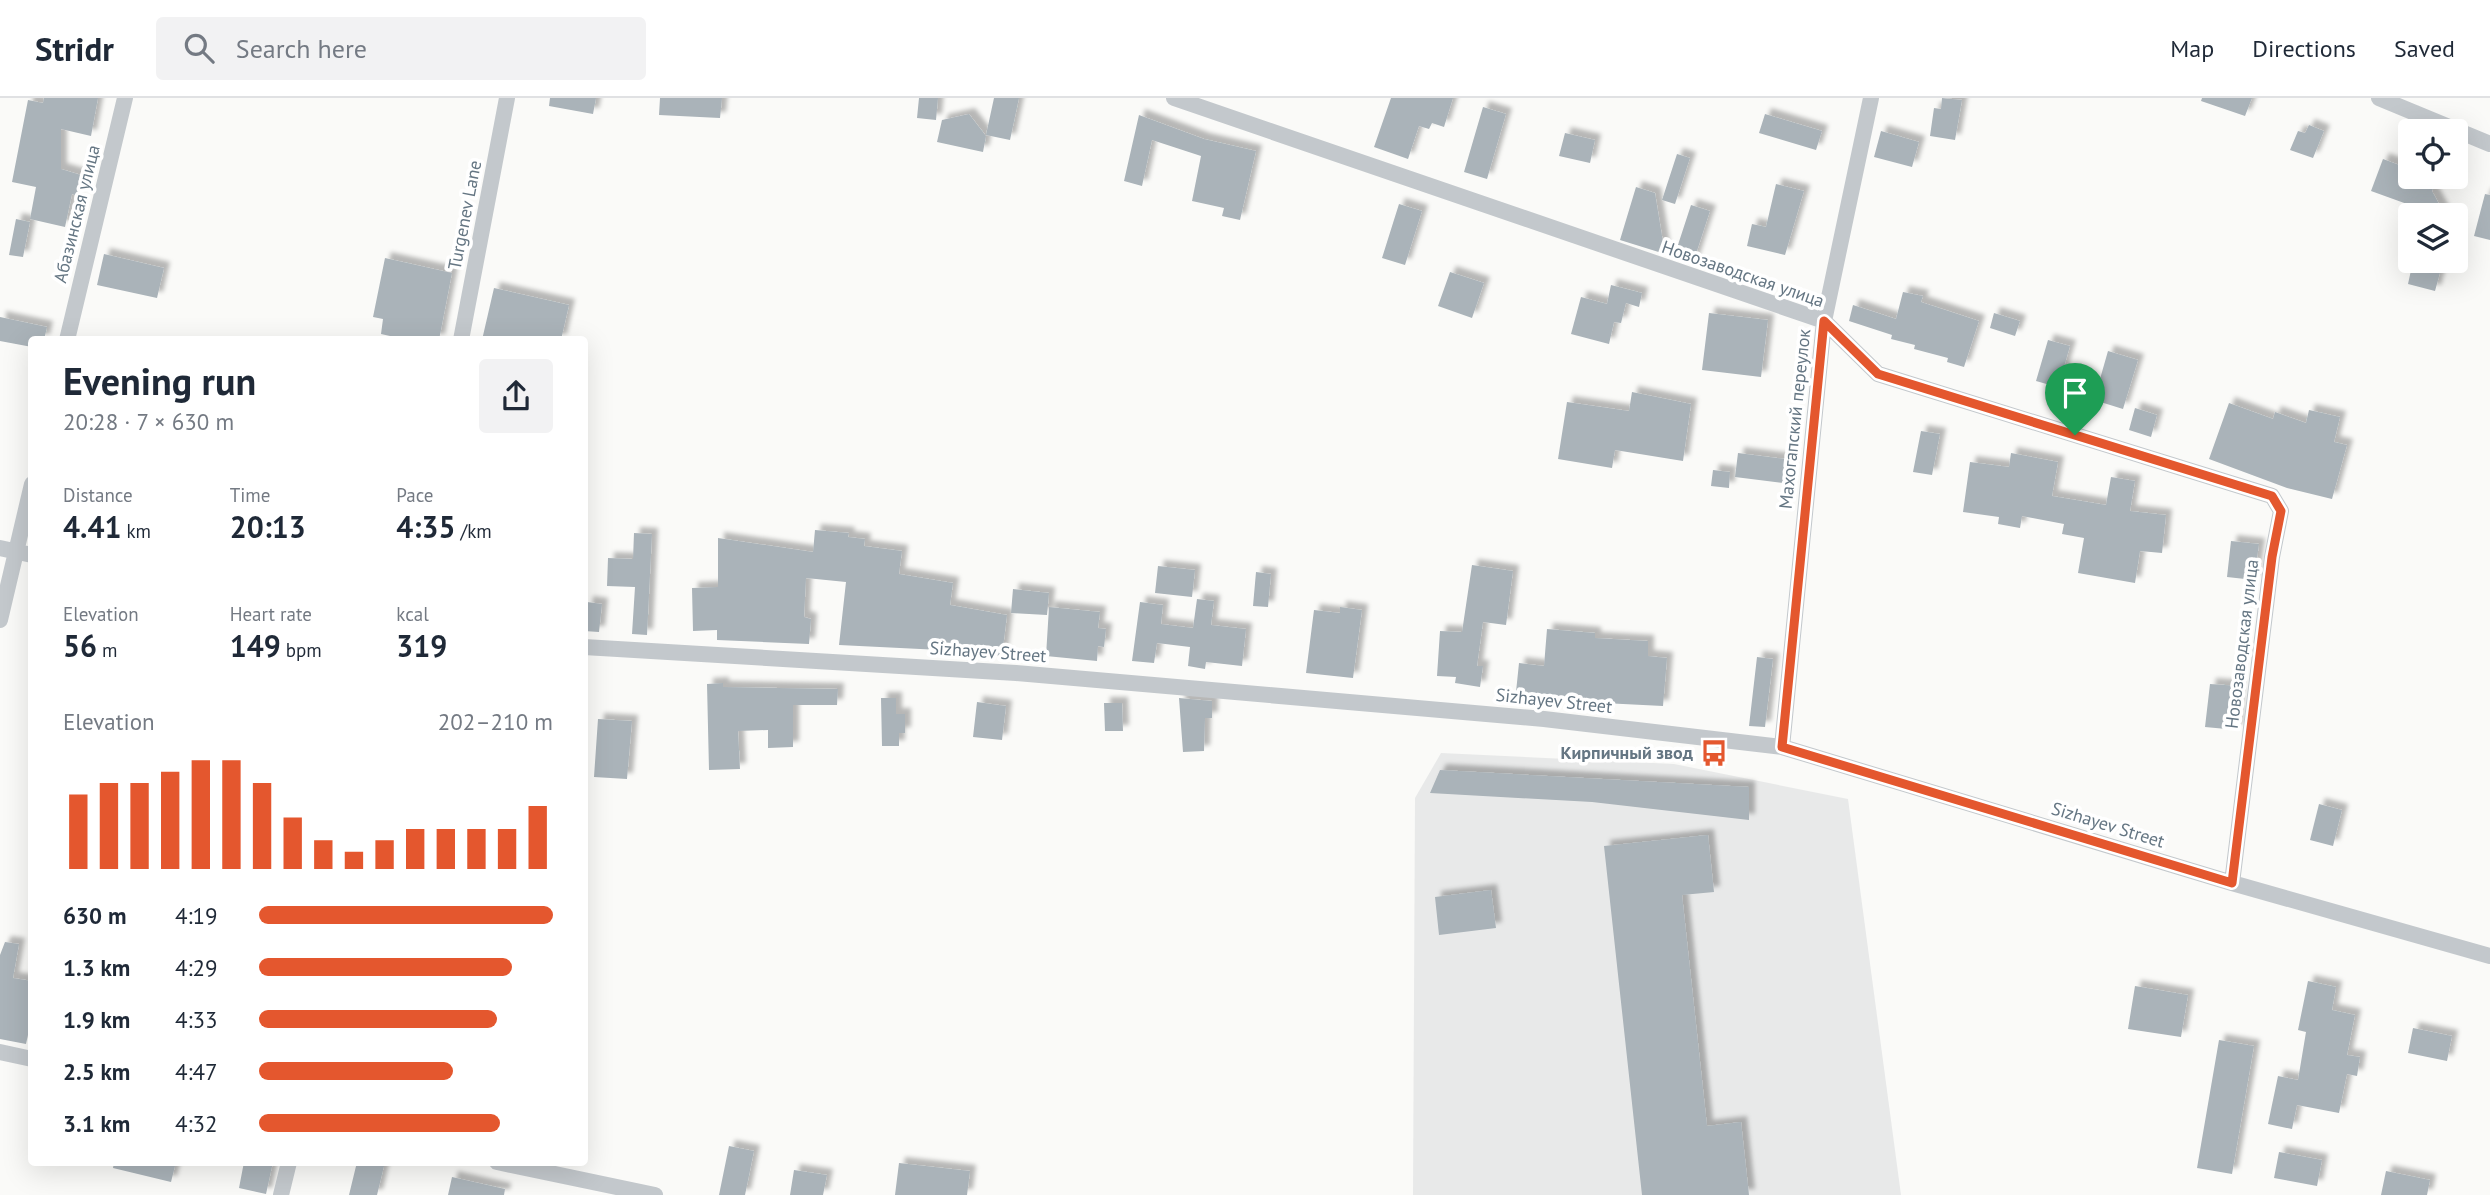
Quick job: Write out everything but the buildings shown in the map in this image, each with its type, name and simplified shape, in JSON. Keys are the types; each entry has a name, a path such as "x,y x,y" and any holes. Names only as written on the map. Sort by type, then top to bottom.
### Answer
{"street":[{"name":"Абазинская улица","path":"67,336 125,98"},
{"name":"Turgenev Lane","path":"462,336 508,98"},
{"name":"Новозаводская улица","path":"1174,98 1824,321 1878,374 2272,496 2281,511 2272,557 2232,883"},
{"name":"Махогапский переулок","path":"1782,747 1824,321 1871,98"},
{"path":"2379,98 2490,144"},
{"path":"0,620 28,501"},
{"name":"Sizhayev Street","path":"588,647 1016,673 1544,719 1782,747 2232,883 2490,956"},
{"path":"0,1052 28,1058"},
{"path":"281,1195 288,1166"},
{"path":"516,1166 655,1195"}],"shaded area":[{"path":"1441,753 1674,764 1848,799 1901,1195 1413,1195 1415,798"}],"place":[{"name":"Кирпичный звод","path":"1714,753"}],"route":[{"path":"1824,321 1878,374 2075,435 2272,496 2281,511 2272,557 2232,883 1782,747 1824,321"}]}
